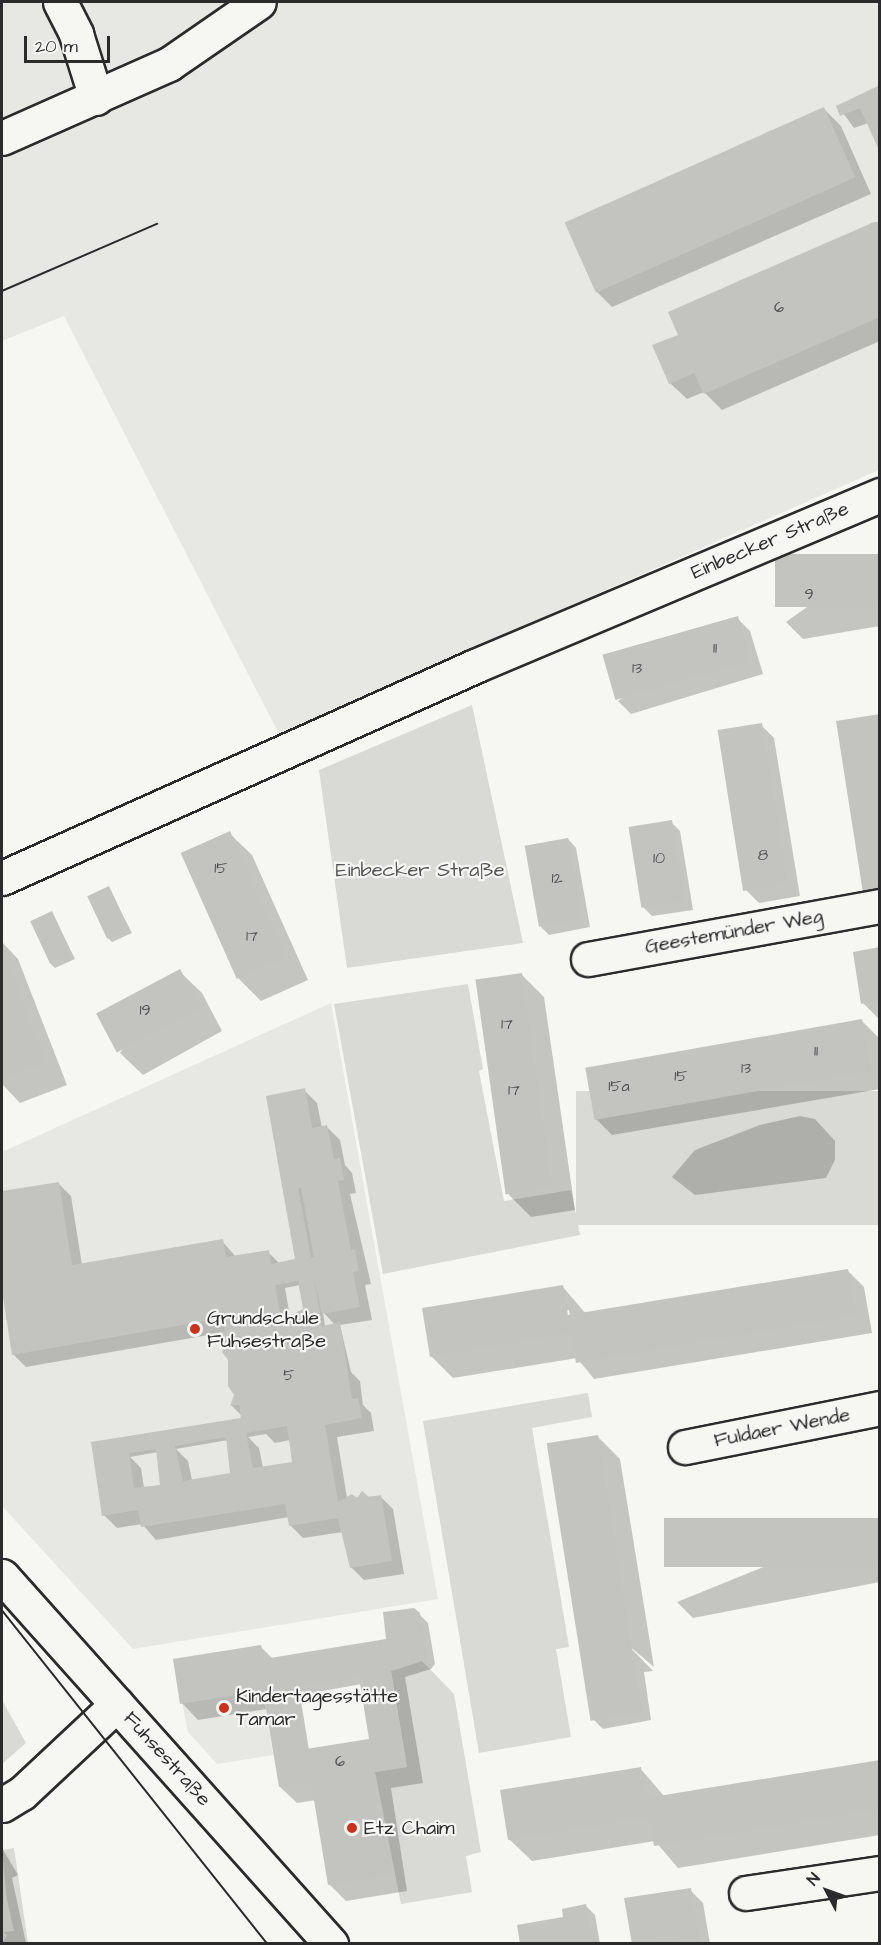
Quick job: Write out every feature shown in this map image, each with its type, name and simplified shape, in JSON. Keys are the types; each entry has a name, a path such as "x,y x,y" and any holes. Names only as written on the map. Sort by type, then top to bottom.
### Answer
{"street":[{"path":"60,2 76,34 96,98"},
{"path":"2,138 169,64 259,2"},
{"name":"Einbecker Straße","path":"2,878 464,671 879,495"},
{"name":"Geestemünder Weg","path":"588,959 879,906"},
{"name":"Fuldaer Wende","path":"685,1447 879,1408"},
{"name":"Fuhsestraße","path":"2,1576 331,1944"},
{"path":"2,1805 22,1793 117,1704"},
{"path":"746,1893 879,1872"}],"shaded area":[{"path":"2,2 879,2 879,470 279,734 64,316 2,341"},
{"name":"Grundschule Fuhsestraße","path":"331,1003 438,1599 133,1649 2,1506 2,1152"},
{"path":"800,1116 815,1119 835,1141 835,1160 826,1178 695,1195 672,1177 695,1150 760,1125"},
{"name":"Kindertagesstätte Tamar","path":"217,1652 263,1691 273,1755 217,1764 188,1732 173,1659"}],"green space":[{"name":"Einbecker Straße","path":"472,705 523,943 347,968 319,770"},
{"path":"468,984 483,1069 479,1071 504,1201 571,1190 580,1235 383,1274 334,1004"},
{"path":"576,1091 879,1091 879,1225 576,1225"},
{"path":"588,1393 592,1417 532,1428 569,1647 556,1649 571,1737 479,1753 423,1421"},
{"path":"422,1661 454,1694 481,1852 466,1856 472,1892 401,1904 375,1772 407,1767 391,1671"},
{"path":"2,1700 26,1743 2,1764"},
{"path":"14,1848 28,1943 2,1943 7,1935 4,1933 2,1937 2,1918 4,1932 10,1931 2,1850"}],"building":[{"path":"880,85 880,147 878,148 860,108 840,116 836,106"},
{"path":"824,107 855,177 596,293 565,223"},
{"path":"874,222 880,222 880,317 704,394 694,373 669,384 652,345 678,335 668,312"},
{"path":"775,554 880,554 880,607 775,607"},
{"path":"738,616 751,661 615,700 602,655"},
{"path":"880,714 880,890 863,893 836,721"},
{"path":"762,723 787,884 743,891 718,730"},
{"path":"672,820 685,901 641,908 629,827"},
{"path":"230,831 286,957 237,979 181,853"},
{"path":"568,838 582,919 539,926 525,846"},
{"path":"109,886 129,929 107,939 87,896"},
{"path":"52,911 72,954 50,964 30,921"},
{"path":"880,947 880,1001 861,1004 853,952"},
{"path":"2,948 46,1062 2,1080"},
{"path":"180,969 201,1008 117,1052 96,1014"},
{"path":"522,973 552,1188 506,1194 475,980"},
{"path":"862,1019 871,1071 594,1120 585,1068"},
{"path":"305,1088 312,1128 327,1125 334,1159 340,1158 344,1180 338,1181 351,1250 355,1249 359,1271 353,1272 360,1307 322,1314 314,1278 322,1326 340,1322 352,1399 358,1398 362,1418 325,1425 338,1502 352,1494 357,1498 362,1491 369,1497 381,1495 392,1561 350,1568 338,1518 289,1526 285,1504 141,1527 138,1510 102,1516 91,1442 241,1418 239,1405 230,1406 234,1395 228,1386 228,1360 222,1352 225,1343 218,1333 225,1332 222,1318 12,1355 2,1291 2,1191 59,1182 72,1265 223,1239 226,1257 269,1250 271,1264 295,1259 266,1096","holes":["298,1188 301,1188 314,1257 311,1257","298,1281 303,1309 281,1320 275,1285","287,1426 292,1462 253,1468 246,1433","226,1437 230,1473 183,1481 175,1446","156,1449 160,1485 134,1488 129,1453"]},
{"path":"848,1269 856,1316 576,1363 571,1333 430,1357 422,1308 563,1285 568,1315"},
{"path":"598,1435 642,1713 591,1721 547,1443"},
{"path":"664,1518 880,1518 880,1567 664,1567"},
{"path":"414,1608 420,1613 427,1654 422,1661 391,1671 407,1767 375,1772 392,1875 328,1885 311,1782 279,1787 263,1691 180,1704 173,1659 261,1645 264,1659 386,1639 383,1612","holes":["359,1677 369,1739 306,1749 296,1687"]},
{"path":"880,1760 880,1809 654,1846 649,1817 508,1840 500,1790 641,1767 646,1798"},
{"path":"3,1882 14,1931 3,1932 7,1935 2,1943"},
{"path":"691,1888 700,1944 680,1944 679,1938 632,1944 624,1898"},
{"path":"586,1904 593,1944 520,1944 517,1925 563,1917 562,1909"}],"tram line":[{"path":"2,291 157,224"},
{"path":"2,1610 268,1944"}],"place":[{"name":"Grundschule Fuhsestraße","path":"195,1329"},
{"name":"Kindertagesstätte Tamar","path":"224,1708"},
{"name":"Etz Chaim","path":"352,1828"}]}
